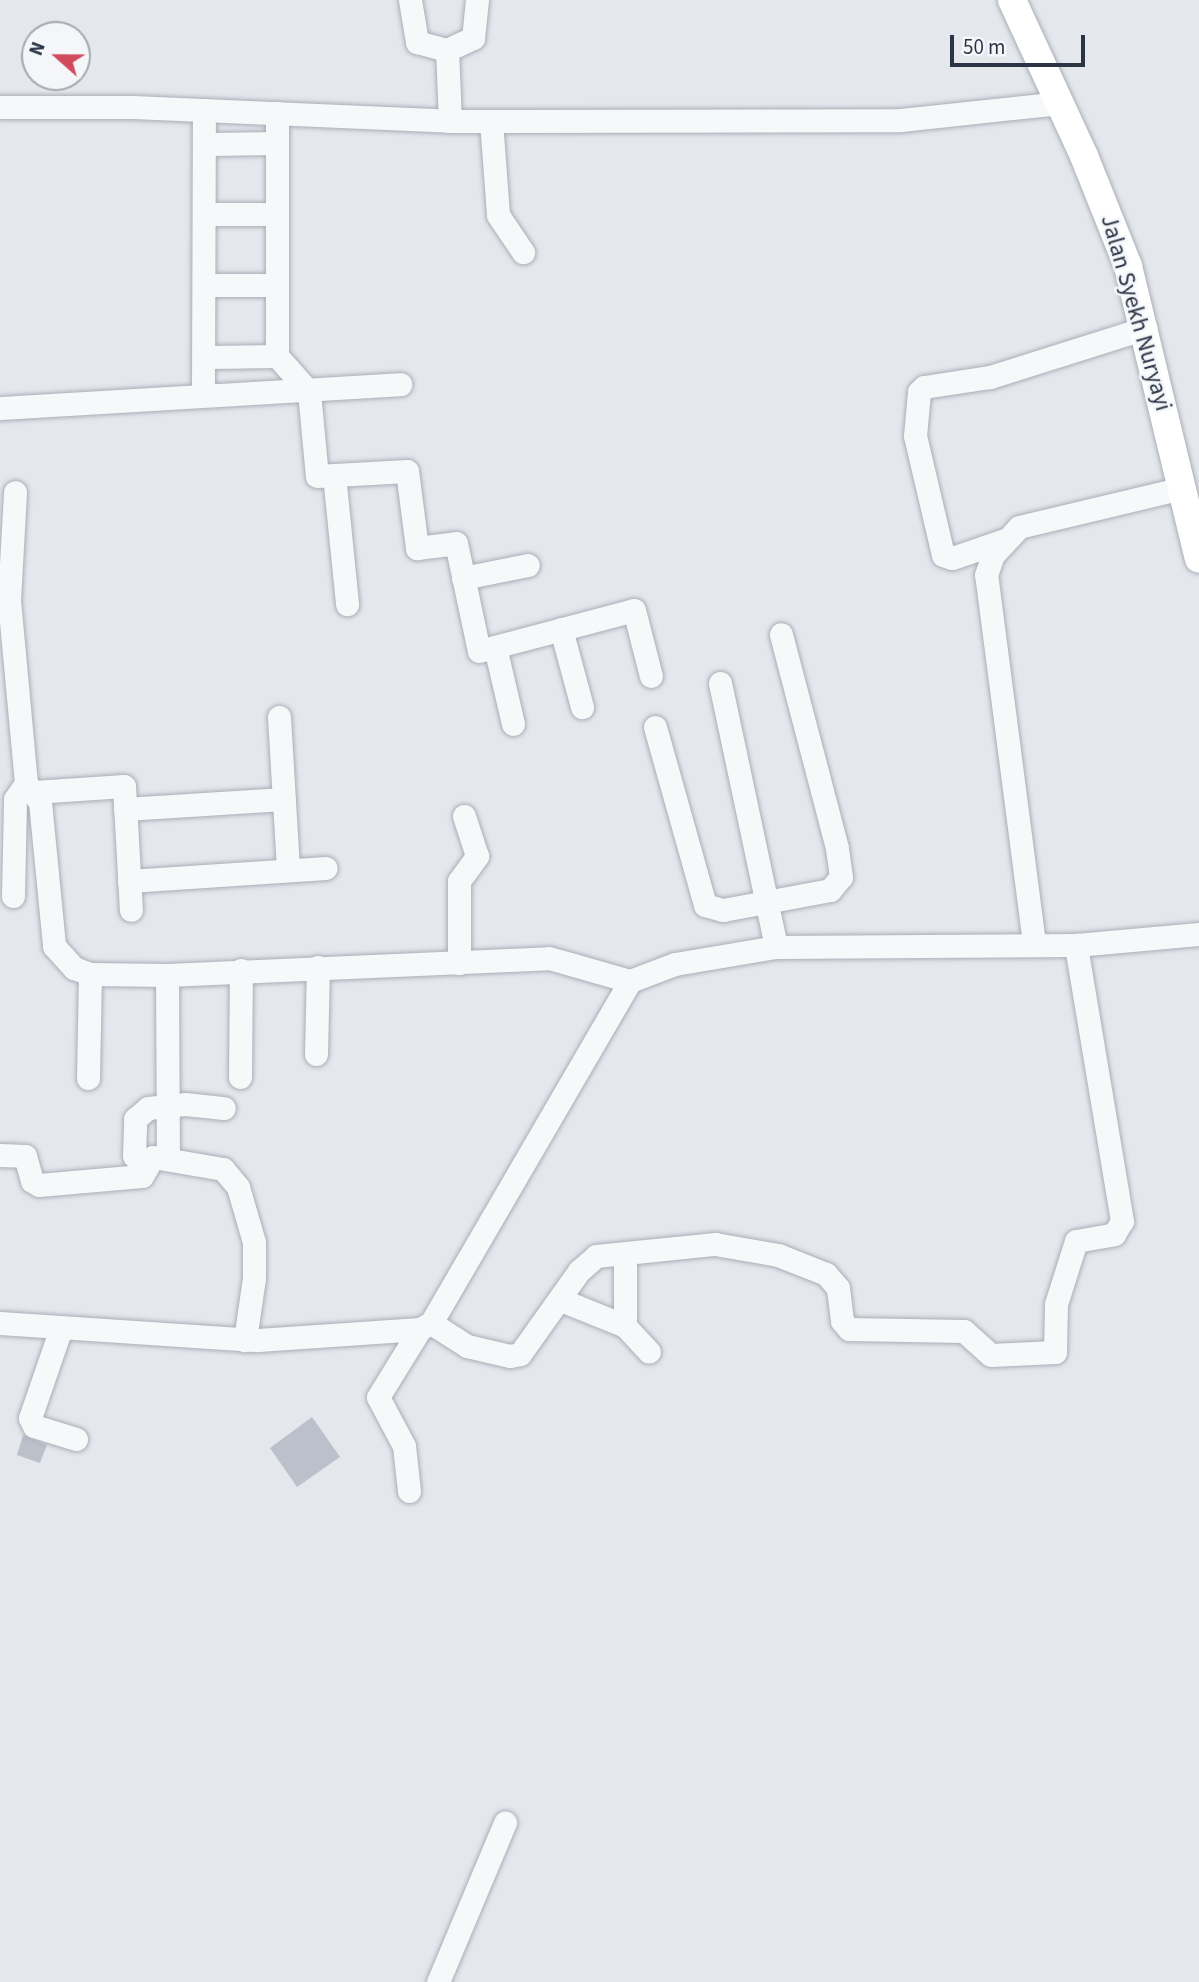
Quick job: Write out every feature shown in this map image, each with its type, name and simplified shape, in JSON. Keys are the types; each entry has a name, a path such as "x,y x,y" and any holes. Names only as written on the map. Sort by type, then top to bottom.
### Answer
{"main road":[{"name":"Jalan Syekh Nuryayi","path":"1012,0 1113,227 1145,328 1198,555"}],"street":[{"path":"410,0 417,42 447,50 473,37 477,0"},
{"path":"447,50 450,121"},
{"path":"0,107 204,110 450,121 901,120 1060,103"},
{"path":"203,384 204,110"},
{"path":"277,113 277,356 309,392 317,476 407,471 416,548 456,543 479,651 634,610 651,676"},
{"path":"491,121 498,215 523,253"},
{"path":"209,144 277,143"},
{"path":"208,214 277,214"},
{"path":"208,285 277,285"},
{"path":"1005,540 952,558 943,555 915,436 919,392 924,387 990,377 1145,328"},
{"path":"209,357 277,356"},
{"path":"0,408 309,392 400,384"},
{"path":"334,475 347,604"},
{"path":"1034,943 986,594 986,575 1005,540 1019,527 1183,488"},
{"path":"15,492 5,600 30,787 40,802 54,946 61,959 90,974 167,975 509,959 564,960 630,981 675,964 776,947 1034,943 1076,945 1199,934"},
{"path":"463,579 528,565"},
{"path":"561,629 582,707"},
{"path":"655,727 705,905 723,910 830,890 841,877 781,634"},
{"path":"495,647 513,724"},
{"path":"720,683 776,947"},
{"path":"279,717 288,870"},
{"path":"13,897 15,799 30,787 124,786 131,910"},
{"path":"125,809 284,799"},
{"path":"459,963 458,881 477,856 464,816"},
{"path":"129,881 326,868"},
{"path":"0,1323 245,1340 425,1326 467,1346 510,1356 529,1346 588,1261 715,1244 778,1255 826,1273 834,1281 842,1321 849,1329 964,1331 991,1355 1055,1352 1056,1304 1076,1241 1114,1234 1122,1221 1076,945"},
{"path":"316,1054 318,967"},
{"path":"240,1077 241,970"},
{"path":"88,1078 90,974"},
{"path":"167,975 168,1158"},
{"path":"409,1491 404,1446 379,1396 425,1326 630,981"},
{"path":"134,1156 135,1119 148,1108 225,1108"},
{"path":"0,1156 25,1156 32,1181 39,1185 142,1176 149,1158 168,1158 223,1170 238,1187 254,1242 254,1278 245,1340"},
{"path":"625,1255 625,1326"},
{"path":"561,1300 625,1326 649,1352"},
{"path":"61,1328 30,1418 34,1426 76,1438"},
{"path":"438,1982 505,1823"}],"building":[{"path":"312,1417 340,1457 297,1487 270,1448"},
{"path":"23,1435 47,1445 40,1463 17,1455"}]}
